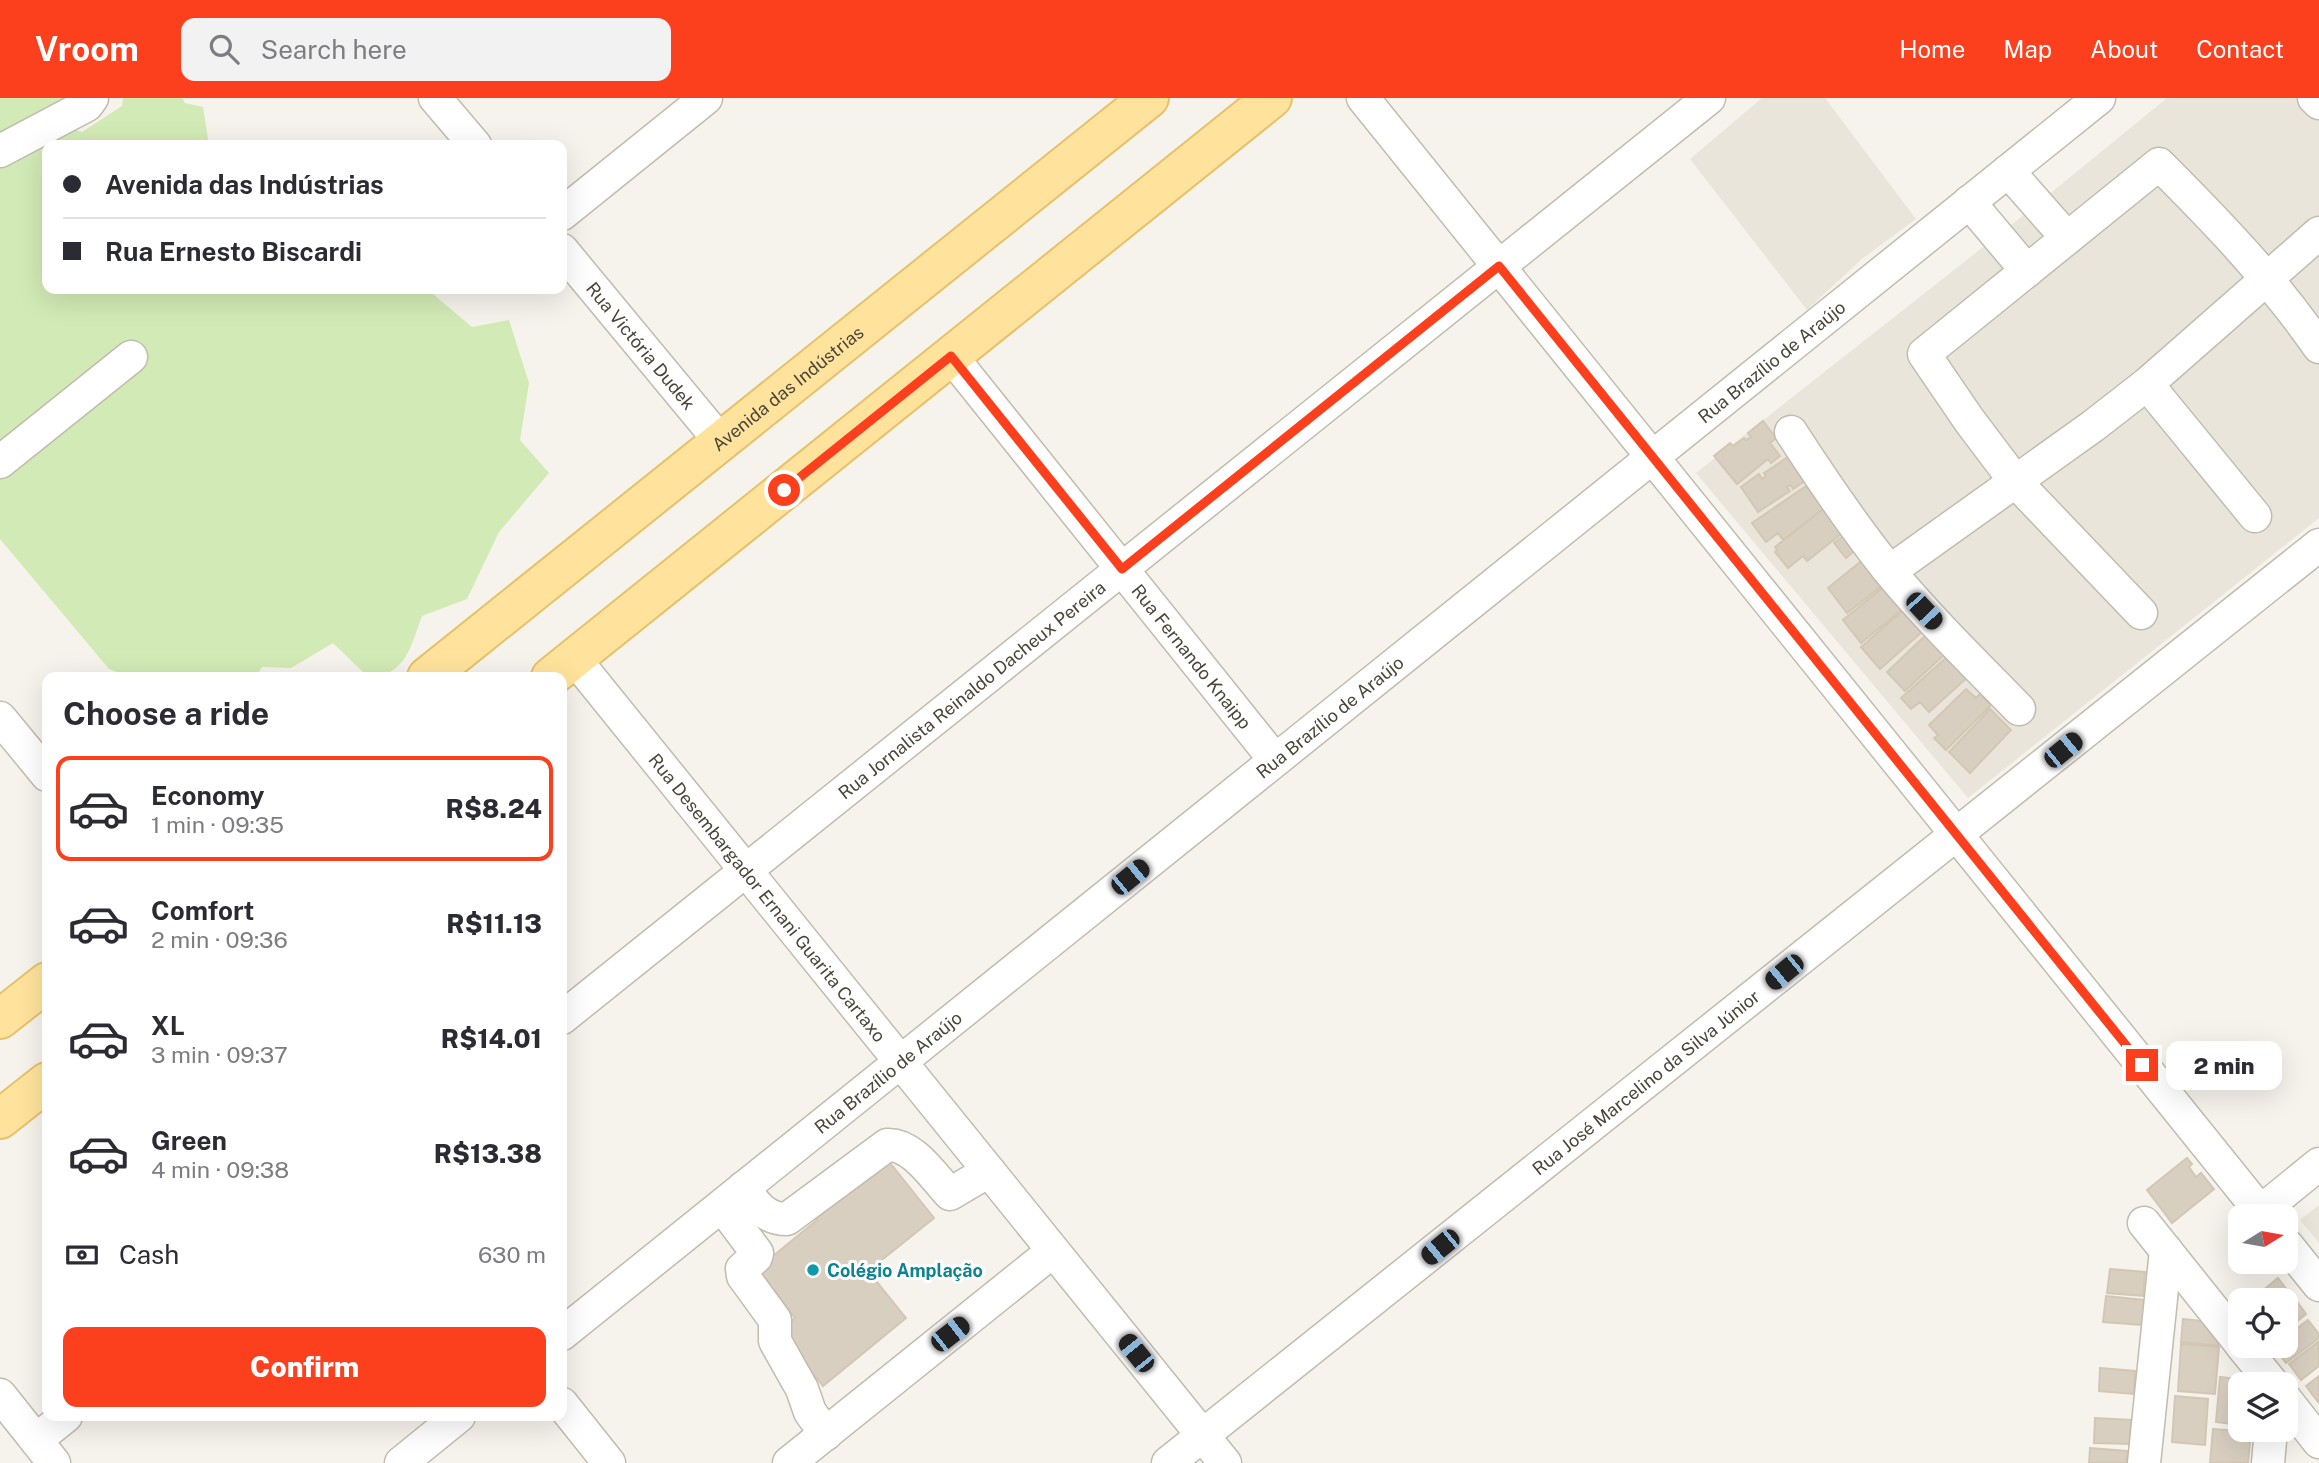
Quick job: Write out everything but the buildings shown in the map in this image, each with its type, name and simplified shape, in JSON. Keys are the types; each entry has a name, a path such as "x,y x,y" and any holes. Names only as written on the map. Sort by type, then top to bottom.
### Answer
{"main road":[{"name":"Avenida das Indústrias","path":"433,672 1149,98"},
{"path":"562,668 1272,98"},
{"path":"0,1019 42,986"}],"street":[{"path":"0,151 87,105 92,98"},
{"path":"436,98 471,140"},
{"path":"567,210 706,98"},
{"path":"1363,98 2254,1204"},
{"name":"Rua Jornalista Reinaldo Dacheux Pereira","path":"567,1014 1709,98"},
{"name":"Rua Brazílio de Araújo","path":"567,1330 2099,98"},
{"path":"2314,98 2319,103"},
{"path":"2141,613 2015,481 1924,354 2159,164 2269,279 2319,347"},
{"path":"2008,171 2067,239"},
{"path":"1969,202 2027,271"},
{"path":"1890,571 2093,426 2147,384 2319,233"},
{"name":"Rua Victória Dudek","path":"567,256 720,442"},
{"name":"Rua Fernando Knaipp","path":"951,356 1275,760"},
{"path":"0,462 131,357"},
{"path":"2147,384 2255,516"},
{"path":"1791,432 1835,498 1890,571 1924,611 2018,709"},
{"name":"Rua José Marcelino da Silva Júnior","path":"1168,1463 2319,545"},
{"name":"Rua Desembargador Ernani Guarita Cartaxo","path":"567,673 746,870 1225,1463"},
{"path":"0,718 42,769"},
{"path":"732,1197 774,1219 787,1219 887,1145 896,1144 907,1149 950,1194 989,1171"},
{"path":"2273,1204 2319,1164"},
{"path":"732,1197 757,1253 742,1269 743,1276 775,1320 775,1341 802,1389 810,1412 826,1434"},
{"path":"2144,1223 2228,1328"},
{"path":"2144,1463 2166,1250"},
{"path":"789,1463 1053,1251"},
{"path":"2298,1259 2319,1285"},
{"path":"2252,1358 2263,1372"},
{"path":"0,1395 45,1452 63,1421"},
{"path":"567,1411 609,1463"},
{"path":"2298,1415 2319,1442"},
{"path":"401,1463 453,1421"},
{"path":"2268,1463 2270,1442"}],"shaded area":[{"path":"1762,98 1825,98 1916,219 1863,258 1807,310 1690,159"},
{"path":"2167,98 2319,98 2319,518 1968,798 1696,473 2015,222"},
{"path":"2319,1205 2319,1243 2300,1220"}],"green space":[{"path":"0,98 73,98 59,125 82,132 122,106 123,98 182,98 185,103 203,107 208,140 42,140 42,294 433,294 472,327 509,320 529,383 520,440 549,473 499,532 467,599 422,616 410,648 391,672 363,672 333,643 291,668 262,667 259,672 117,672 109,669 0,539"}],"place":[{"name":"Colégio Amplação","path":"813,1270"}],"route":[{"path":"784,490 951,356 1122,569 1499,266 2142,1065"}]}
